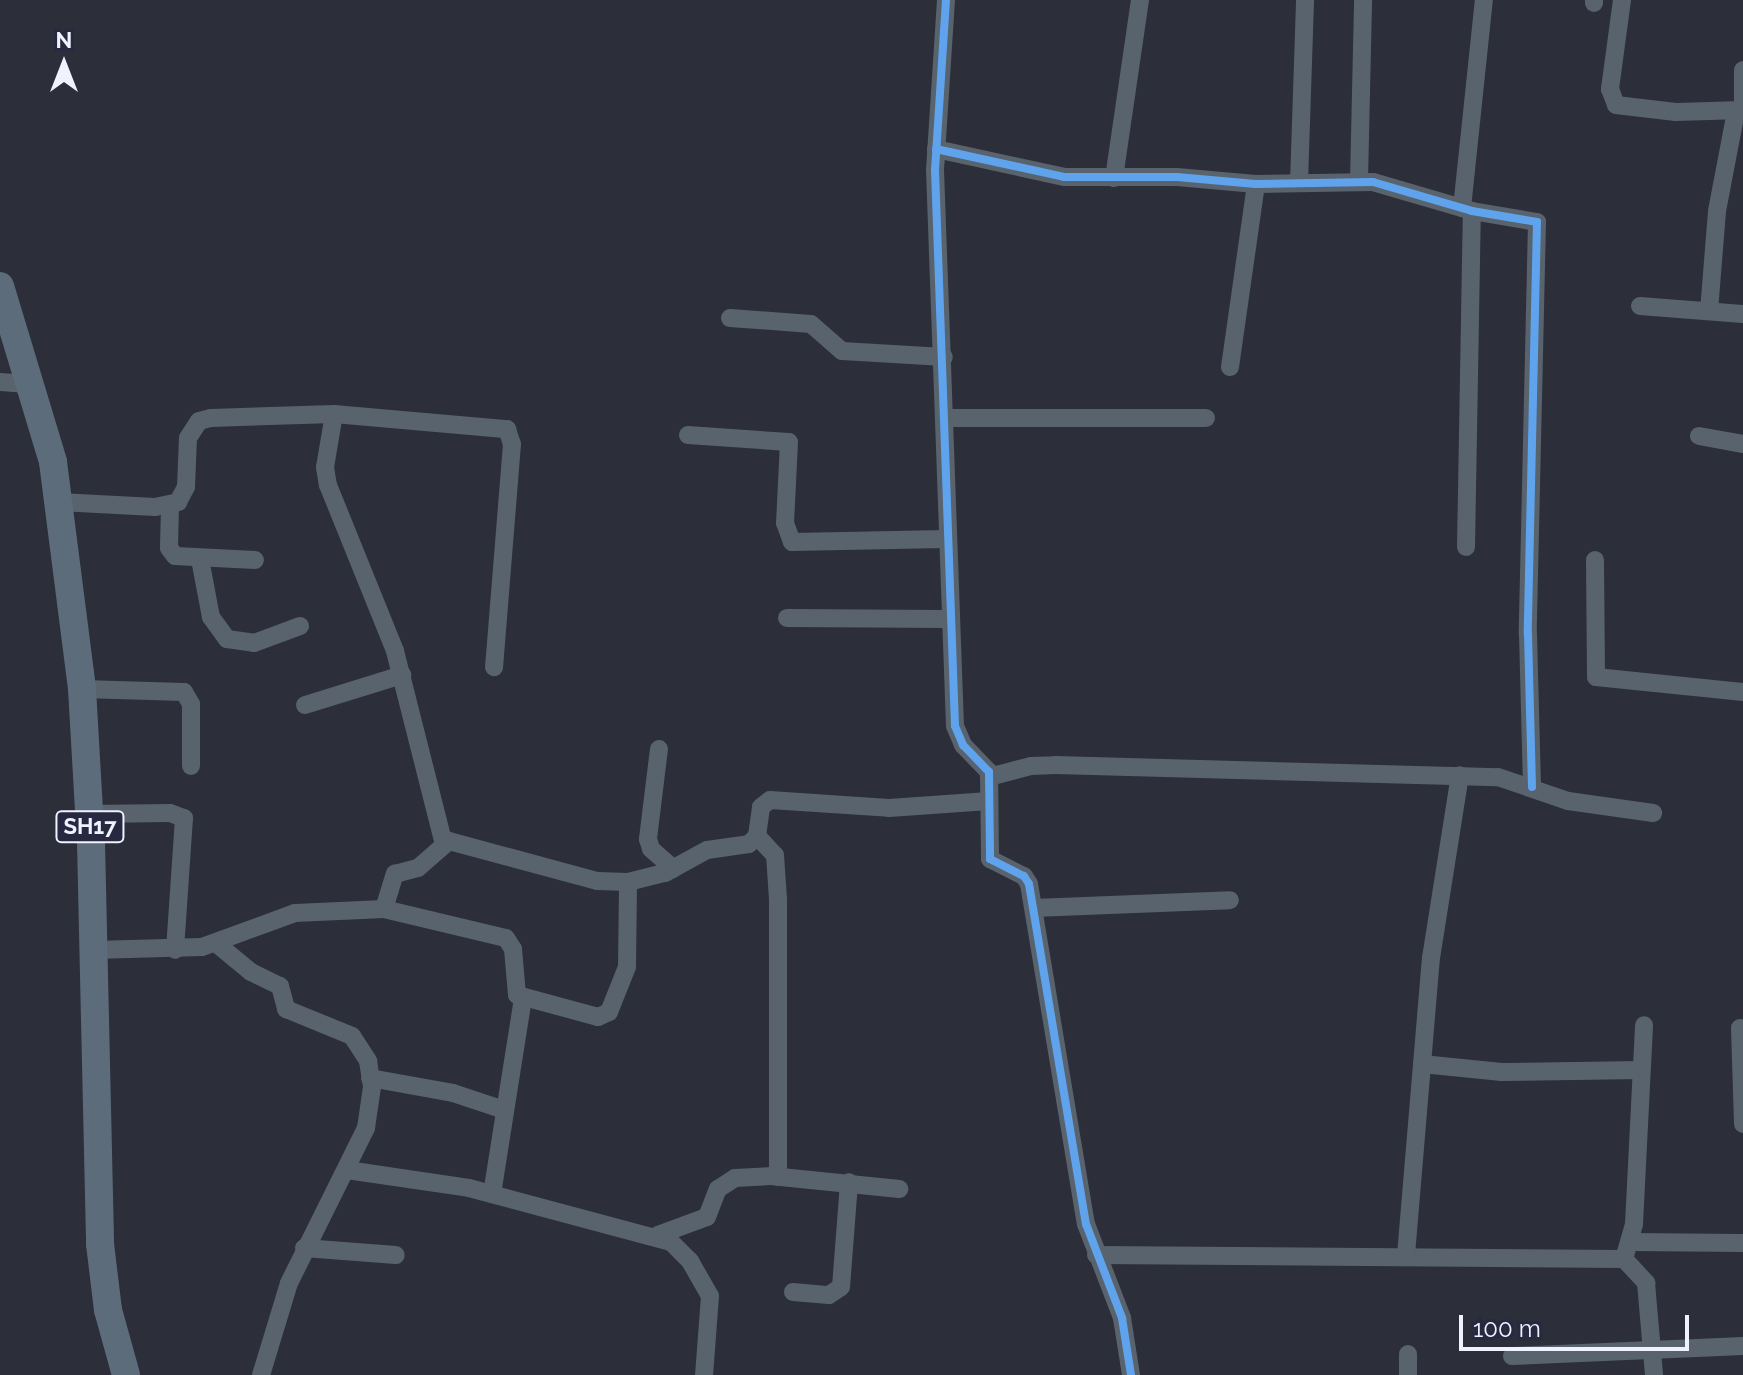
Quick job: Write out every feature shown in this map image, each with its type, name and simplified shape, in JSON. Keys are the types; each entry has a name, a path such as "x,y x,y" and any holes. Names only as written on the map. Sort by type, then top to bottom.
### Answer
{"main road":[{"name":"SH17","path":"0,286 31,384 59,502 82,689 94,950 100,1244 120,1371"}],"street":[{"path":"946,0 936,149 944,357 945,539 955,726 989,777 990,859 1024,876 1034,908 1081,1195 1096,1255 1126,1331 1131,1375"},
{"path":"1114,178 1140,0"},
{"path":"1299,183 1305,0"},
{"path":"1359,181 1363,0"},
{"path":"1466,547 1467,210 1484,0"},
{"path":"1622,0 1610,89 1616,105 1676,112 1741,109"},
{"path":"1709,311 1717,211 1741,109 1743,70"},
{"path":"936,149 1064,177 1256,184 1359,181 1398,186 1467,210 1537,222 1528,634 1532,787"},
{"path":"1230,367 1256,184"},
{"path":"1640,306 1743,314"},
{"path":"730,318 811,324 842,351 944,357"},
{"path":"0,382 31,384"},
{"path":"59,502 170,506 184,496 188,438 199,421 334,414 472,424 510,433 494,667"},
{"path":"334,414 325,467 328,485 402,675 444,845"},
{"path":"944,418 1206,418"},
{"path":"688,435 789,442 785,523 792,542 945,539"},
{"path":"1699,436 1743,444"},
{"path":"170,506 171,553 200,559 255,560"},
{"path":"200,559 211,617 227,639 254,643 300,626"},
{"path":"1595,560 1596,677 1743,692"},
{"path":"787,618 948,619"},
{"path":"305,705 402,675"},
{"path":"82,689 184,692 191,704 191,766"},
{"path":"659,749 648,839 651,849 674,869"},
{"path":"989,777 1031,766 1056,765 1498,777 1568,801 1653,813"},
{"path":"1406,1255 1431,958 1460,775"},
{"path":"384,909 395,874 424,864 444,845 456,841 597,881 628,882 674,869 707,850 749,844 757,836 761,807 770,800 889,808 989,801"},
{"path":"89,814 170,813 184,818 175,950"},
{"path":"757,836 773,849 778,899 778,1177"},
{"path":"94,950 175,950 217,944 295,913 384,909 506,938 513,949 514,990 523,999 591,1017 609,1012 629,957 628,882"},
{"path":"1034,908 1230,900"},
{"path":"217,944 251,972 280,986 286,1009 352,1036 363,1048 370,1078 366,1128 304,1248 275,1317 261,1375"},
{"path":"492,1194 523,999"},
{"path":"1644,1025 1627,1250 1646,1283 1654,1375"},
{"path":"1740,1028 1743,1124"},
{"path":"1422,1064 1502,1072 1641,1070"},
{"path":"370,1078 453,1093 504,1110"},
{"path":"347,1170 492,1194 560,1217 658,1235 690,1261 710,1296 704,1375"},
{"path":"658,1235 707,1217 725,1181 778,1177 899,1189"},
{"path":"793,1292 829,1295 841,1287 849,1182"},
{"path":"1096,1255 1406,1255 1627,1250 1743,1243"},
{"path":"304,1248 396,1255"},
{"path":"1512,1356 1653,1353 1743,1346"},
{"path":"1408,1354 1408,1375"}],"cycle path":[{"path":"946,0 935,170 955,726 963,745 989,772 990,859 1024,876 1029,884 1086,1224 1122,1318 1131,1375"},
{"path":"936,149 1064,177 1177,177 1256,184 1373,182 1472,211 1537,222 1528,634 1532,787"}]}
